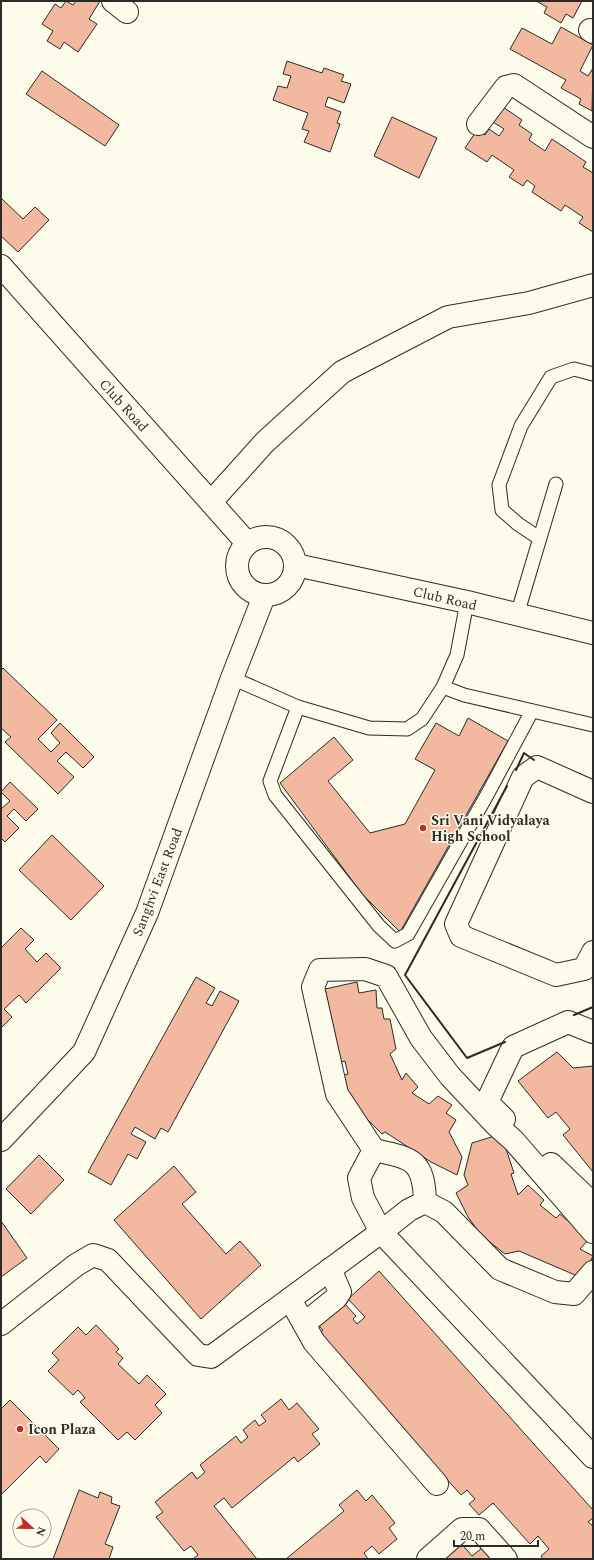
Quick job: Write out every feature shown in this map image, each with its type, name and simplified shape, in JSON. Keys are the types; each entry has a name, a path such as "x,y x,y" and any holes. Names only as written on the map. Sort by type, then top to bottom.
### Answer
{"street":[{"path":"478,124 506,86 514,85 593,137"},
{"name":"Club Road","path":"1,266 247,543"},
{"path":"211,502 266,442 342,372 448,317 529,303 593,285"},
{"path":"265,536 274,537 289,547 296,565 295,574 283,591 274,595 264,596 254,593 245,587 239,579 236,569 241,550 247,543 255,538 265,536"},
{"name":"Club Road","path":"296,565 467,602 593,633"},
{"name":"Sanghvi East Road","path":"1,1140 84,1052 147,913 232,678 264,596"},
{"path":"593,792 537,767 523,777 456,924 461,936 556,975 584,969 593,952"},
{"path":"425,1202 424,1182 416,1166 406,1157 374,1150 337,1094 313,987 320,970 365,969 386,976 421,1038 450,1076 495,1124 514,1141 593,1232"},
{"path":"593,1032 568,1022 513,1047 487,1102 593,1204"},
{"path":"374,1150 359,1178 363,1198 381,1232 593,1457"},
{"path":"1,1324 76,1265 93,1255 108,1260 198,1355 210,1358 409,1210 425,1202"},
{"path":"425,1202 444,1212 500,1269 507,1272 556,1292 574,1294 593,1272"},
{"path":"304,1324 336,1298 340,1292 330,1270"},
{"path":"290,1299 314,1342 437,1484"},
{"path":"428,1559 462,1529 479,1529 506,1559"}],"lane":[{"path":"539,538 518,524 502,510 499,485 522,426 551,377 574,369 593,374"},
{"path":"517,615 556,484"},
{"path":"232,678 298,706 369,728 407,729 422,719 443,687 457,655 467,602"},
{"path":"443,687 464,695 593,725"},
{"path":"298,706 270,781 275,795 379,926 395,941 408,934 532,711"}],"building":[{"path":"66,1 73,5 76,1 100,1 89,19 97,24 78,52 64,42 60,49 47,41 53,31 42,24 55,4 61,8"},
{"path":"536,1 582,1 573,18 566,14 561,23 544,13 547,7"},
{"path":"561,27 593,45 580,71 588,76 593,68 592,111 579,104 581,99 561,88 566,80 510,49 522,28 552,44"},
{"path":"287,61 322,73 324,68 344,75 341,81 351,84 344,103 328,97 325,106 341,112 337,123 340,124 330,152 304,142 309,131 302,129 308,113 273,100 278,86 287,88 291,76 283,74"},
{"path":"42,71 119,125 105,146 26,94"},
{"path":"503,107 522,120 519,125 532,134 529,140 545,151 552,139 586,162 583,167 593,173 593,232 579,223 583,217 565,205 561,211 532,192 535,186 527,180 523,186 509,177 514,170 492,155 487,162 465,148 477,130 485,135 489,129 499,136 504,129 493,122"},
{"path":"392,117 437,138 419,178 374,156"},
{"path":"1,198 23,219 35,207 49,220 18,252 1,236"},
{"path":"3,668 57,720 38,739 51,752 60,743 51,733 60,723 94,757 83,768 66,752 57,761 74,777 58,794 5,742 11,737 1,728 1,670"},
{"name":"Sri Vani Vidyalaya High School","path":"468,718 508,741 400,932 362,894 280,783 334,737 353,760 328,781 370,833 405,824 435,770 415,759 436,723 459,736"},
{"path":"10,782 38,809 26,821 14,809 7,816 19,828 5,842 1,838 1,809 10,801 1,792"},
{"path":"52,835 104,886 71,920 19,870"},
{"path":"21,928 34,940 25,949 37,962 46,953 61,968 26,1003 19,995 4,1009 12,1017 1,1028 1,948"},
{"path":"196,977 215,988 206,1003 212,1006 220,991 239,1001 168,1132 161,1128 155,1139 135,1127 131,1134 146,1142 137,1159 128,1154 111,1185 88,1172"},
{"path":"357,982 359,993 376,990 377,1008 382,1008 384,1019 390,1019 396,1049 390,1054 402,1080 406,1073 418,1087 412,1093 429,1104 438,1096 452,1105 446,1113 456,1120 449,1132 462,1157 457,1175 431,1162 385,1132 382,1134 353,1105 341,1076 348,1074 345,1061 341,1062 325,989"},
{"path":"557,1052 573,1068 593,1066 593,1172 563,1135 570,1129 556,1112 548,1118 518,1081"},
{"path":"501,1134 514,1173 511,1174 518,1195 528,1185 544,1200 540,1205 556,1218 560,1214 589,1239 580,1249 593,1256 582,1278 519,1251 505,1254 481,1235 468,1217 456,1193 468,1185 464,1175 472,1143"},
{"path":"39,1155 64,1180 31,1214 6,1189"},
{"path":"174,1166 196,1192 182,1204 226,1254 240,1241 261,1265 201,1319 114,1220"},
{"path":"1,1221 27,1258 1,1277"},
{"path":"379,1271 593,1510 593,1518 588,1522 593,1526 593,1559 543,1559 541,1556 549,1549 538,1536 530,1544 493,1503 479,1515 469,1504 475,1499 467,1490 461,1495 317,1335 323,1330 319,1326 344,1303 356,1316 353,1319 357,1324 365,1317 348,1299"},
{"path":"96,1325 119,1349 116,1352 123,1358 118,1364 139,1384 147,1375 166,1394 155,1405 162,1413 135,1440 127,1432 118,1440 80,1402 85,1398 78,1390 73,1395 48,1371 59,1360 52,1353 78,1327 86,1335"},
{"path":"281,1399 289,1410 297,1403 319,1429 312,1434 320,1444 298,1462 294,1457 232,1508 224,1498 214,1506 257,1559 193,1559 198,1555 191,1546 184,1551 156,1517 163,1512 155,1502 192,1472 197,1479 205,1472 200,1465 236,1436 241,1443 248,1437 243,1430 255,1420 259,1426 266,1421 261,1415"},
{"name":"Icon Plaza","path":"10,1400 59,1449 46,1463 40,1456 1,1495 1,1409"},
{"path":"79,1490 98,1498 100,1492 112,1497 111,1503 120,1506 105,1544 113,1547 109,1559 53,1559"},
{"path":"357,1490 366,1501 372,1495 395,1523 389,1528 397,1539 379,1554 372,1546 364,1553 368,1559 286,1559 344,1511 339,1505"},
{"path":"461,1543 472,1556 487,1544 500,1559 442,1559"}],"wall":[{"path":"516,770 524,753 534,760"},
{"path":"505,1042 467,1058 405,975 507,786"},
{"path":"574,1015 593,1007"}],"place":[{"name":"Sri Vani Vidyalaya High School","path":"423,828"},
{"name":"Icon Plaza","path":"20,1429"}]}
